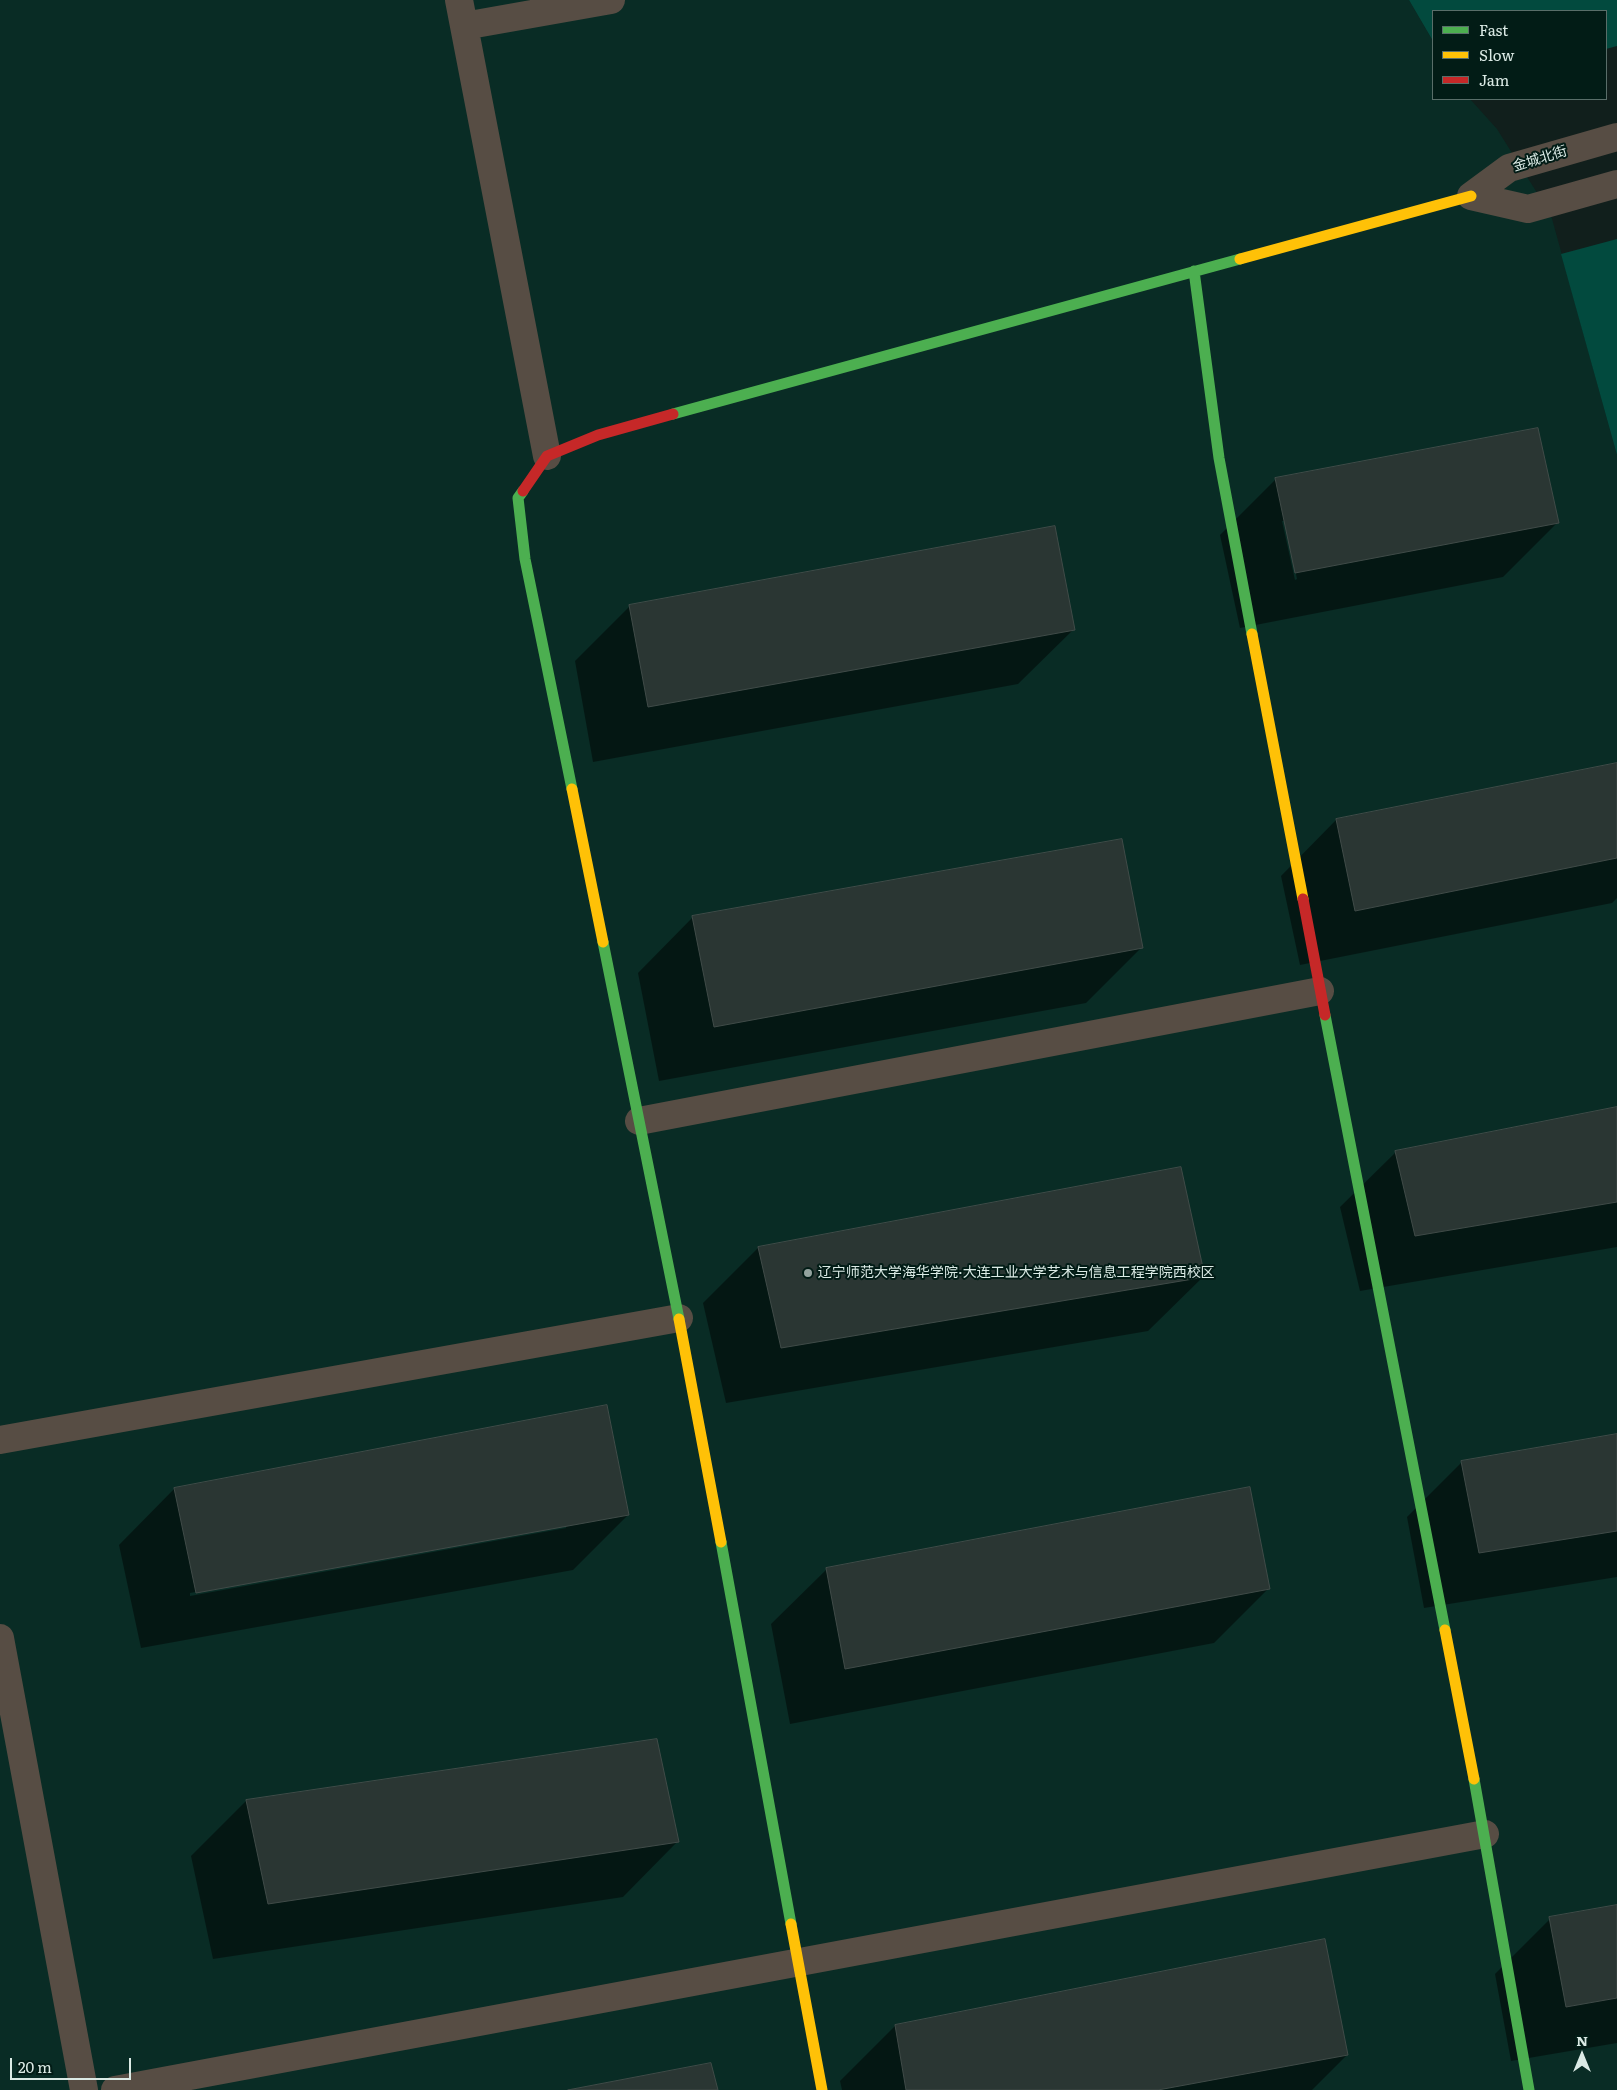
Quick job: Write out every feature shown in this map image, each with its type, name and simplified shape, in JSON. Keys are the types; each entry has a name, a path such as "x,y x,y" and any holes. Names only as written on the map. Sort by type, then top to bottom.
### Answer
{"street":[{"path":"458,0 547,456"},
{"path":"464,26 611,0"},
{"name":"金城北街","path":"1471,196 1509,168 1610,139"},
{"path":"822,2090 679,1318 525,559 518,498 547,456 598,435 1471,196 1528,209 1617,184"},
{"path":"1194,271 1219,458 1320,991 1485,1834 1529,2090"},
{"path":"639,1121 1320,991"},
{"path":"0,1440 679,1318"},
{"path":"0,1638 84,2090"},
{"path":"115,2090 1485,1834"}],"shaded area":[{"name":"辽宁师范大学海华学院·大连工业大学艺术与信息工程学院西校区","path":"0,0 1409,0 1432,39 1432,100 1471,100 1497,129 1551,215 1617,455 1617,2090 0,2090"},
{"path":"1409,0 1617,0 1617,46 1607,49 1607,10 1432,10 1432,39"},
{"path":"1617,239 1617,455 1561,254"}],"building":[{"path":"1538,428 1559,523 1295,573 1275,478"},
{"path":"1055,526 1075,630 648,707 629,605"},
{"path":"1617,763 1617,858 1355,911 1336,819"},
{"path":"1122,839 1143,948 714,1027 692,916"},
{"path":"1617,1107 1617,1202 1415,1236 1395,1151"},
{"path":"1181,1167 1205,1277 781,1348 758,1247"},
{"path":"607,1405 629,1515 196,1593 174,1488"},
{"path":"1617,1434 1617,1531 1479,1553 1461,1461"},
{"path":"1250,1487 1270,1589 845,1669 826,1568"},
{"path":"657,1739 679,1842 268,1904 246,1800"},
{"path":"1617,1905 1617,1998 1566,2007 1549,1917"},
{"path":"1325,1939 1348,2055 1158,2090 906,2090 895,2025"},
{"path":"711,2063 718,2090 568,2090"}],"traffic: fast":[{"path":"673,414 1240,259"},
{"path":"1194,271 1219,458 1252,634"},
{"path":"523,491 518,498 525,559 572,789"},
{"path":"603,942 679,1319"},
{"path":"1325,1015 1445,1630"},
{"path":"721,1542 791,1924"},
{"path":"1474,1779 1529,2090"}],"traffic: slow":[{"path":"1240,259 1471,196"},
{"path":"1252,634 1303,899"},
{"path":"572,789 603,942"},
{"path":"679,1319 721,1542"},
{"path":"1445,1630 1474,1779"},
{"path":"791,1924 822,2090"}],"traffic: jam":[{"path":"523,491 547,456 598,435 673,414"},
{"path":"1303,899 1325,1015"}],"place":[{"name":"辽宁师范大学海华学院·大连工业大学艺术与信息工程学院西校区","path":"808,1273"}]}
